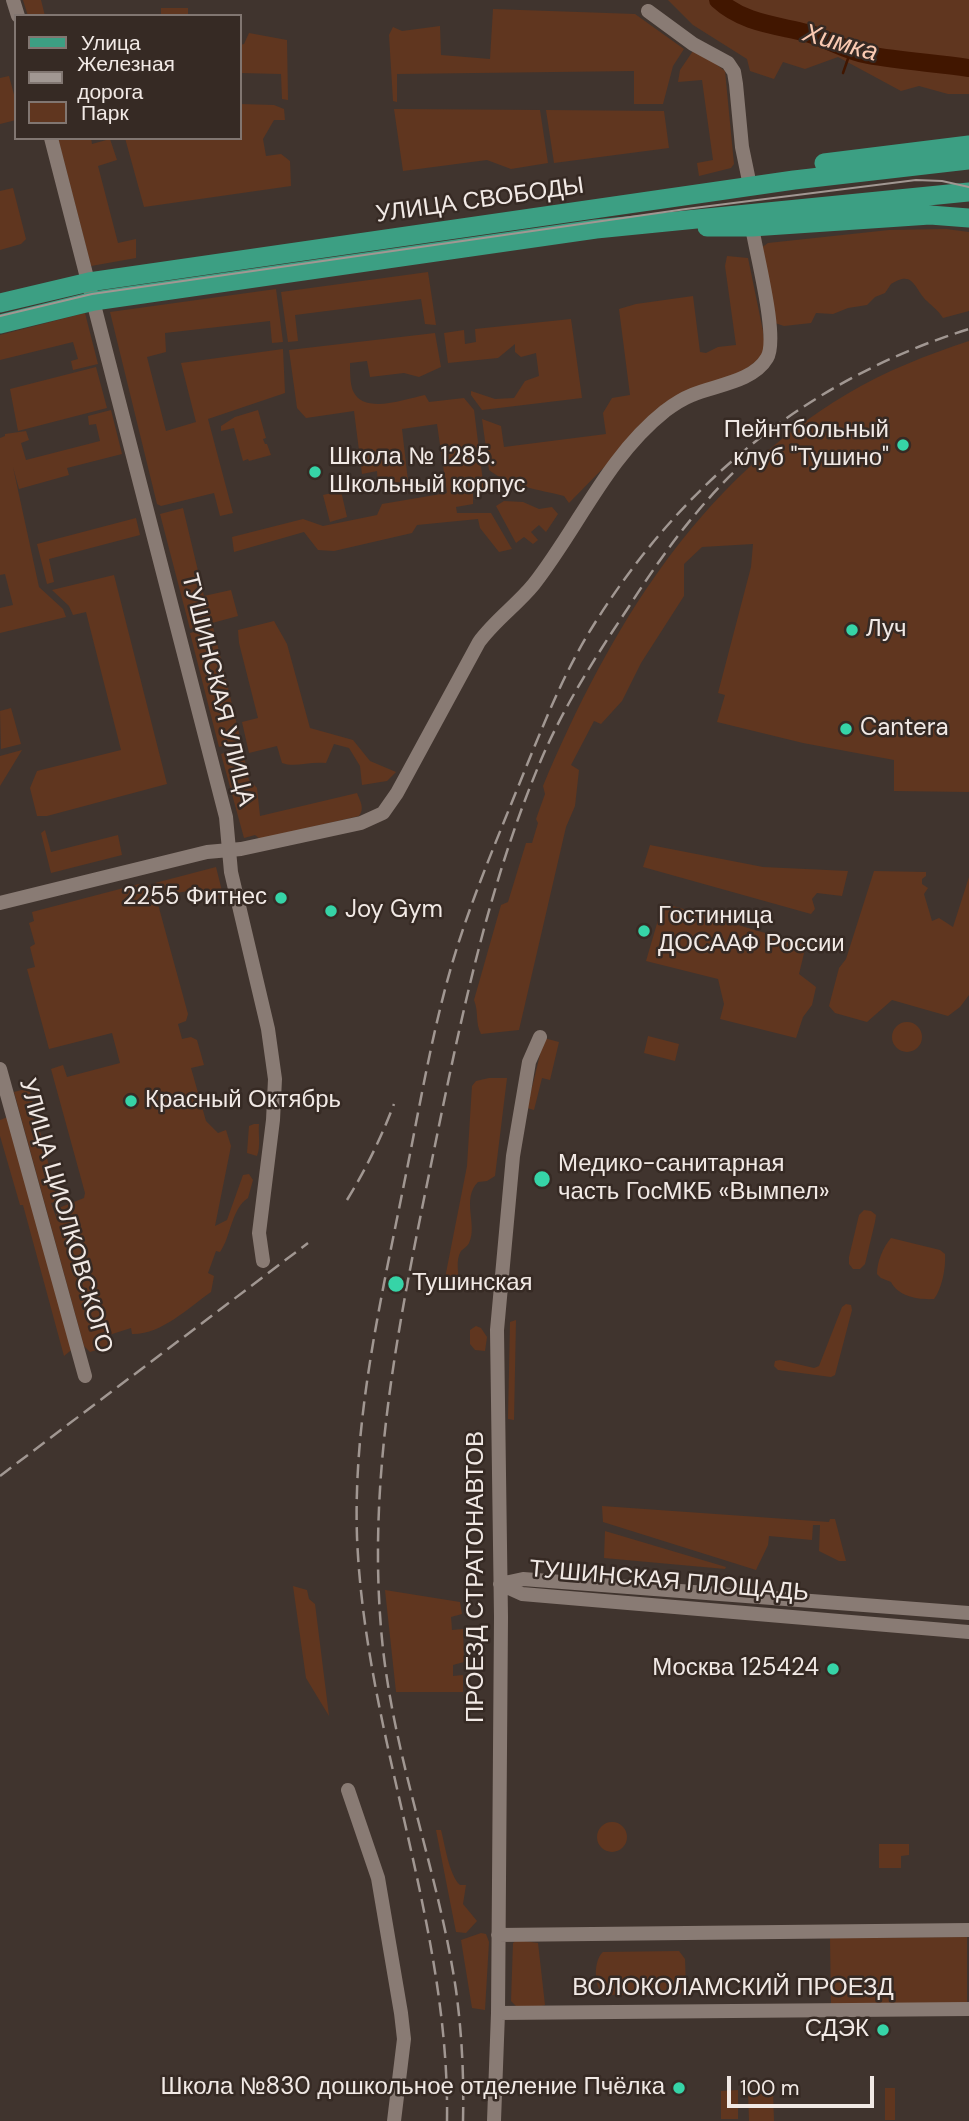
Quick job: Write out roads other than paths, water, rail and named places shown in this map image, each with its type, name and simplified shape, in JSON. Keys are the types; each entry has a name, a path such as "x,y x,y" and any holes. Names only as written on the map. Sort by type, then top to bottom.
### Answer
{"main road":[{"path":"679,197 748,176 844,160 969,145"},
{"name":"УЛИЦА СВОБОДЫ","path":"0,324 91,292 679,197 874,170 969,160"},
{"name":"УЛИЦА СВОБОДЫ","path":"0,303 596,229 969,192"},
{"path":"650,224 752,227 930,215 969,218"}],"street":[{"path":"648,11 693,44 728,63 736,84 748,176"},
{"name":"ТУШИНСКАЯ УЛИЦА","path":"52,140 226,817 228,849 240,915 268,1029 275,1079 272,1133 259,1233 263,1261"},
{"path":"0,903 207,852 241,849 361,823 383,813 397,793 479,642 490,627 532,586 590,498 640,435 679,401 747,375 767,358 770,328 752,227"},
{"name":"ПРОЕЗД СТРАТОНАВТОВ","path":"494,2121 498,2013 498,1300 513,1156 529,1062 540,1037"},
{"name":"УЛИЦА ЦИОЛКОВСКОГО","path":"0,1069 85,1376"},
{"name":"ТУШИНСКАЯ ПЛОЩАДЬ","path":"500,1584 523,1578 969,1613"},
{"name":"ТУШИНСКАЯ ПЛОЩАДЬ","path":"500,1584 522,1594 969,1632"},
{"path":"348,1790 378,1878 401,2013 404,2039 394,2121"},
{"path":"498,1935 969,1930"},
{"name":"ВОЛОКОЛАМСКИЙ ПРОЕЗД","path":"498,2013 969,2009"}],"waterway":[{"name":"Химка","path":"718,0 738,14 807,33 860,53 969,68"},
{"path":"843,73 851,50"}],"tram line":[{"path":"0,316 92,294 686,209 916,180 942,181 969,187"}],"railway":[{"path":"447,2121 444,2047 435,1974 375,1684 363,1611 357,1537 357,1492 359,1448 370,1359 432,1046 452,964 490,856 561,686 593,626 628,574 667,526 709,482 754,443 803,407 855,376 910,350 969,329"},
{"path":"463,2121 460,2023 449,1947 407,1778 383,1649 378,1533 386,1418 394,1360 460,1026 487,918 521,812 550,740 592,663 665,553 691,519 735,471"},
{"path":"347,1200 373,1153 394,1104"},
{"path":"0,1476 308,1243"}],"place":[{"name":"Пейнтбольный клуб \"Тушино\"","path":"903,445"},
{"name":"Школа № 1285. Школьный корпус","path":"315,472"},
{"name":"Луч","path":"852,630"},
{"name":"Cantera","path":"846,729"},
{"name":"2255 Фитнес","path":"281,898"},
{"name":"Joy Gym","path":"331,911"},
{"name":"Гостиница ДОСААФ России","path":"644,931"},
{"name":"Красный Октябрь","path":"131,1101"},
{"name":"Медико-санитарная часть ГосМКБ «Вымпел»","path":"542,1179"},
{"name":"Тушинская","path":"396,1284"},
{"name":"Москва 125424","path":"833,1669"},
{"name":"СДЭК","path":"883,2030"},
{"name":"Школа №830 дошкольное отделение Пчёлка","path":"679,2088"}]}
